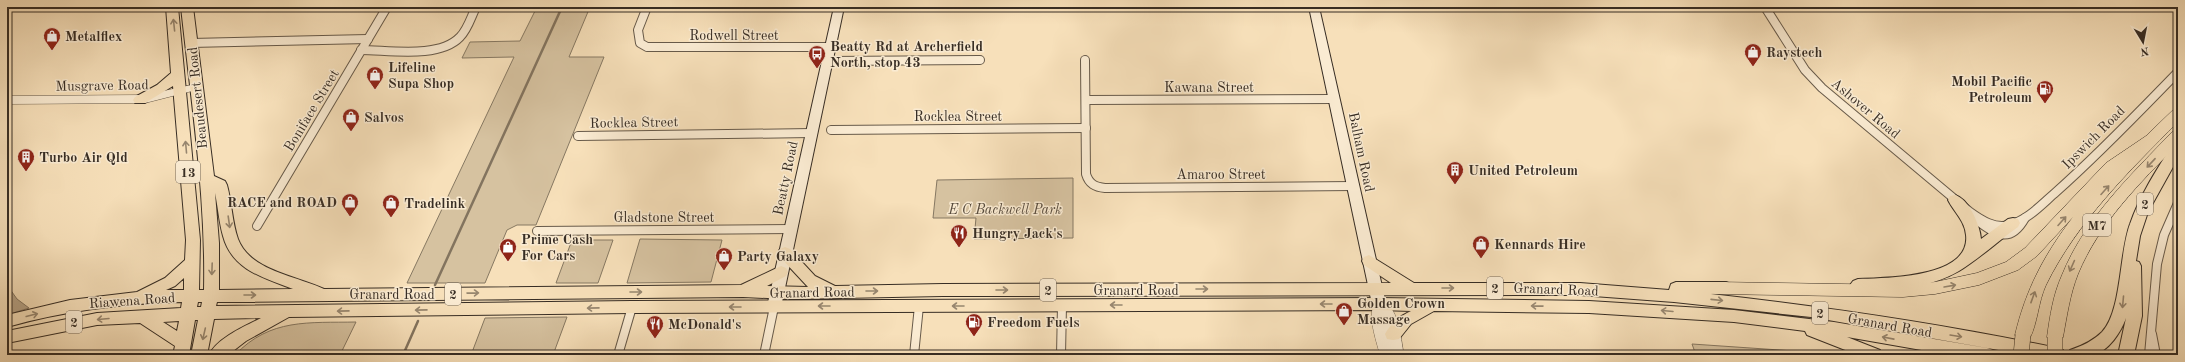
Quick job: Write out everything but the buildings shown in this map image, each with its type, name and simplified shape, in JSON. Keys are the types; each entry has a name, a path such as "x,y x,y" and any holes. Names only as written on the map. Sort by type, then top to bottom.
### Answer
{"highway":[{"name":"Beaudesert Road","path":"172,7 192,214 193,261 191,296 182,349"},
{"name":"Beaudesert Road","path":"187,7 207,179 212,243 211,296 200,355"},
{"path":"140,100 162,88 179,73"},
{"name":"M7","path":"2021,355 2023,335 2032,299 2049,265 2063,243 2100,196 2178,113"},
{"name":"M7","path":"2055,351 2060,300 2070,269 2079,251 2091,233 2118,199 2178,135"},
{"path":"1580,288 1715,288 1903,291 1934,288 1979,279 2012,266 2031,252 2111,167 2151,140"},
{"name":"2","path":"2076,355 2087,351 2103,341 2114,330 2119,321 2133,236 2150,192 2178,147"},
{"path":"207,179 220,185 226,203 232,241 244,260 266,273 304,285 322,294"},
{"path":"1955,200 1968,218 1974,234 1974,246 1968,255"},
{"path":"1715,288 1873,285 1908,282 1938,275 1953,267 1997,234 2019,220"},
{"path":"2126,355 2134,316 2133,236"},
{"path":"785,253 806,278 815,285 833,291"},
{"path":"134,297 164,285 193,261"},
{"path":"1369,261 1409,288"},
{"path":"743,291 781,272"},
{"name":"Granard Road","path":"211,296 743,291 775,300 833,291 1580,288 1674,296 1811,311 2055,351"},
{"name":"Riawena Road","path":"7,321 76,304 134,297 211,296"},
{"name":"Granard Road","path":"208,313 632,307 775,300 919,306 1431,304 1589,307 1734,316 1834,328 1988,355"},
{"path":"1393,334 1406,320 1421,313 1431,304"},
{"path":"217,355 240,336 286,312"},
{"name":"Riawena Road","path":"7,337 76,322 142,316 208,313"},
{"path":"142,316 182,349"},
{"path":"1734,316 1814,332 1852,345 1874,355"}],"main road":[{"name":"Beatty Road","path":"775,300 839,7"},
{"name":"Balham Road","path":"1314,7 1374,288 1379,304"}],"street":[{"name":"Boniface Street","path":"257,226 387,7"},
{"path":"361,50 430,50 450,46 462,35 476,7"},
{"name":"Rodwell Street","path":"647,7 638,30 640,43 652,48 830,47"},
{"name":"Ashover Road","path":"1765,7 1805,70 1814,81 1970,212 1984,226 1997,234"},
{"path":"191,42 368,39"},
{"path":"827,61 980,60"},
{"path":"1085,60 1086,128"},
{"name":"Ipswich Road","path":"2019,220 2077,174 2178,72"},
{"name":"Musgrave Road","path":"7,100 140,100 196,87"},
{"name":"Kawana Street","path":"1086,100 1333,99"},
{"name":"Rocklea Street","path":"831,130 1086,128"},
{"name":"Amaroo Street","path":"1086,128 1086,174 1091,184 1105,188 1353,186"},
{"name":"Rocklea Street","path":"578,136 811,133"},
{"path":"2149,355 2155,284 2160,250 2170,220 2178,203"},
{"name":"Ashover Road","path":"1970,212 1991,223 2004,225 2019,220"},
{"name":"Gladstone Street","path":"537,231 791,229"},
{"name":"Beatty Road","path":"764,355 775,300"},
{"name":"Balham Road","path":"1379,304 1388,314 1398,355"},
{"name":"Balham Road","path":"1379,304 1377,315 1386,355"},
{"path":"1061,355 1062,305"},
{"path":"914,355 919,306"},
{"path":"618,355 632,307"},
{"path":"2152,331 2156,355"}],"green space":[{"path":"537,7 590,7 569,57 604,57 536,225 517,225 507,230 485,283 407,283 514,57 462,58 470,42 520,41"},
{"name":"E C Backwell Park","path":"1073,178 1073,238 974,239 976,218 933,218 937,180"},
{"path":"640,239 722,240 711,282 627,283"},
{"path":"572,240 613,240 598,283 556,283"},
{"path":"567,317 553,355 471,355 485,318"},
{"path":"356,322 340,355 235,355 248,343 262,334 276,329 306,323"},
{"path":"1692,344 1794,351 1808,355 1696,355"}],"shaded area":[{"path":"7,285 17,299 29,308 7,315"}],"waterway":[{"path":"435,285 562,7"},
{"path":"403,355 418,321"}],"place":[{"name":"Metalflex","path":"52,51"},
{"name":"Raystech","path":"1753,67"},
{"name":"Beatty Rd at Archerfield North, stop 43","path":"817,69"},
{"name":"Lifeline Supa Shop","path":"375,90"},
{"name":"Mobil Pacific Petroleum","path":"2045,104"},
{"name":"Salvos","path":"351,132"},
{"name":"Turbo Air Qld","path":"26,172"},
{"name":"United Petroleum","path":"1455,185"},
{"name":"RACE and ROAD","path":"350,217"},
{"name":"Tradelink","path":"391,218"},
{"name":"Hungry Jack's","path":"959,248"},
{"name":"Kennards Hire","path":"1481,259"},
{"name":"Prime Cash For Cars","path":"508,262"},
{"name":"Party Galaxy","path":"724,271"},
{"name":"Golden Crown Massage","path":"1344,326"},
{"name":"Freedom Fuels","path":"974,337"},
{"name":"McDonald's","path":"655,339"}]}
